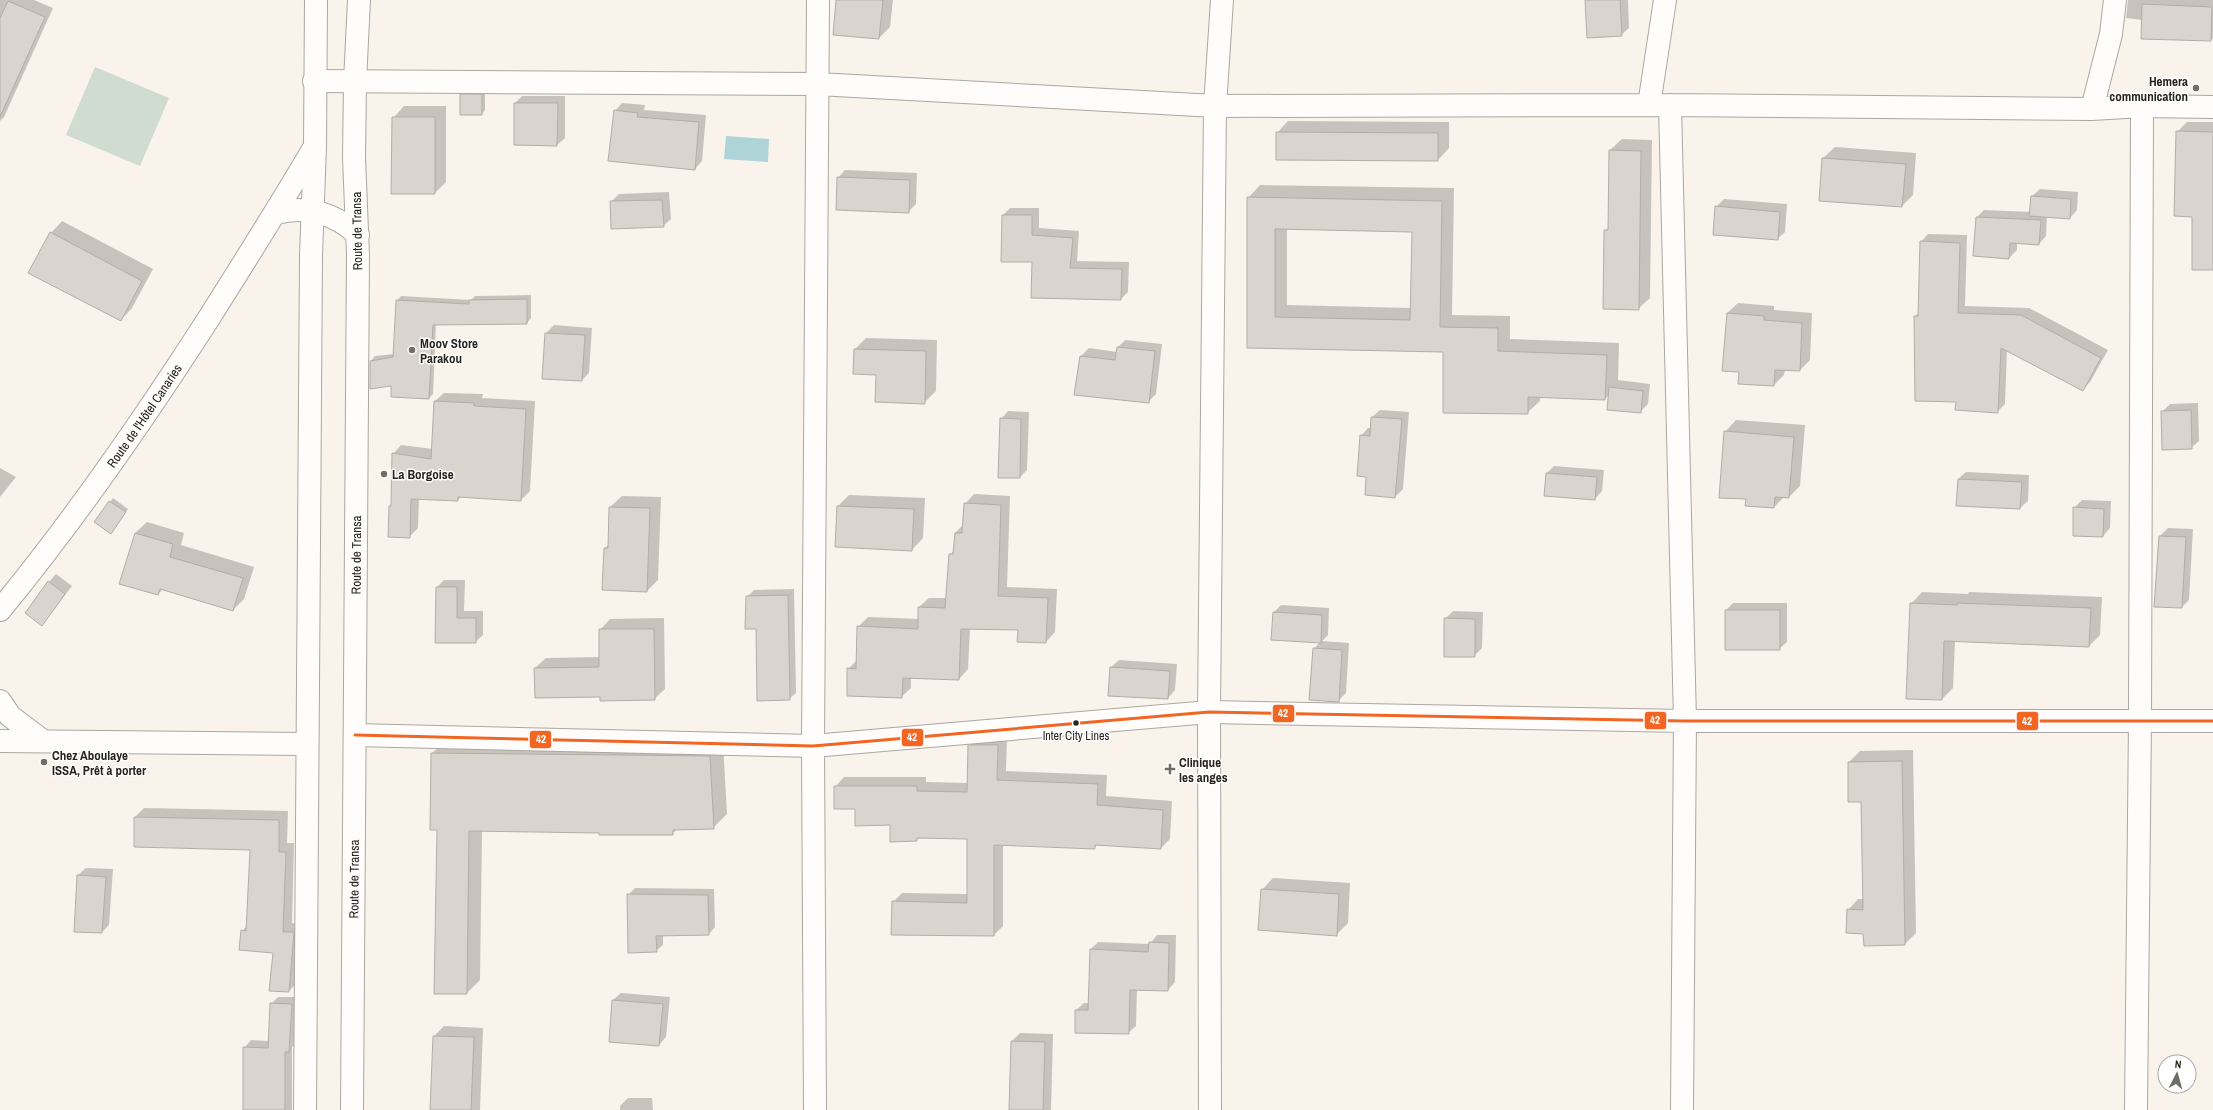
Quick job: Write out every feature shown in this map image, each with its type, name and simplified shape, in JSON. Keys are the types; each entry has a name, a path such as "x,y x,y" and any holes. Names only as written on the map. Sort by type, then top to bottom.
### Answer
{"street":[{"path":"305,1110 307,744 316,0"},
{"name":"Route de Transa","path":"352,1110 358,235 354,158 355,82 359,0"},
{"path":"815,1110 813,746 818,0"},
{"path":"1210,1110 1209,712 1215,106 1222,0"},
{"path":"1665,0 1659,105 1685,720 1682,1110"},
{"path":"2092,108 2111,34 2115,0"},
{"path":"314,81 818,84 1215,106 1659,105 2092,108 2142,106 2213,107"},
{"path":"2136,1110 2140,721 2142,106"},
{"name":"Route de l'Hôtel Canaries","path":"0,610 38,565 103,476 165,386 276,214 315,146"},
{"path":"276,214 293,209 313,211 345,222 358,235"},
{"path":"0,701 10,716 43,741"},
{"path":"355,735 813,746 1209,712 1685,720 2213,721"},
{"path":"0,740 307,744"}],"shaded area":[{"path":"95,67 169,98 140,166 66,135"}],"water":[{"path":"726,136 769,139 768,162 724,159"}],"building":[{"path":"836,0 883,0 879,39 833,35"},
{"path":"1585,0 1620,0 1622,36 1587,38"},
{"path":"8,1 45,17 0,117 0,18"},
{"path":"2142,4 2212,7 2211,41 2141,39"},
{"path":"460,94 482,94 482,115 460,115"},
{"path":"514,103 558,103 557,146 514,145"},
{"path":"614,110 638,113 637,117 699,122 695,170 608,161"},
{"path":"392,117 435,117 435,194 391,194"},
{"path":"2176,131 2213,132 2213,270 2192,270 2192,217 2174,216"},
{"path":"1276,132 1438,133 1438,161 1276,160"},
{"path":"1609,150 1641,151 1639,310 1603,309 1604,230 1608,230"},
{"path":"1822,158 1906,164 1902,207 1819,201"},
{"path":"837,177 910,180 909,213 836,210"},
{"path":"2031,196 2071,199 2070,219 2029,216"},
{"path":"1247,197 1442,201 1440,327 1498,328 1498,351 1607,355 1605,400 1528,397 1528,414 1443,413 1443,352 1247,348","holes":["1275,229 1412,232 1410,320 1275,317"]},
{"path":"662,200 664,227 611,229 610,201"},
{"path":"1715,206 1780,212 1778,240 1713,235"},
{"path":"1002,215 1032,215 1032,235 1073,238 1070,268 1122,269 1121,300 1031,298 1032,262 1001,262"},
{"path":"1976,217 2041,220 2039,245 2010,243 2009,259 1973,256"},
{"path":"50,232 142,281 121,321 28,273"},
{"path":"1920,241 1960,243 1958,313 2021,315 2101,358 2083,391 2001,348 1998,413 1955,410 1956,402 1915,401 1914,316 1918,316"},
{"path":"527,299 527,324 433,325 429,399 391,397 391,386 370,389 370,361 393,357 396,300 469,304 469,300"},
{"path":"1727,313 1764,316 1764,320 1802,323 1800,371 1775,370 1774,386 1738,384 1739,372 1722,371"},
{"path":"545,333 585,335 582,381 542,379"},
{"path":"1117,347 1155,351 1149,403 1074,395 1080,356 1115,360"},
{"path":"854,349 926,351 925,404 875,402 876,375 853,374"},
{"path":"1609,387 1643,391 1641,413 1607,410"},
{"path":"434,401 474,403 474,406 526,409 521,501 458,497 458,501 411,499 410,538 388,537 389,506 391,506 392,453 431,459"},
{"path":"2191,410 2192,449 2162,450 2161,411"},
{"path":"1371,417 1402,419 1395,498 1365,495 1366,477 1357,476 1360,435 1370,436"},
{"path":"1000,418 1021,419 1020,478 998,478"},
{"path":"1724,431 1794,437 1789,498 1775,497 1774,508 1745,506 1746,499 1719,498"},
{"path":"1546,473 1597,477 1595,500 1544,496"},
{"path":"1958,479 2022,482 2020,509 1956,506"},
{"path":"109,501 126,512 111,534 94,522"},
{"path":"964,503 1001,505 998,596 1048,598 1046,643 1017,642 1018,630 961,629 959,680 903,678 902,698 847,696 847,668 856,669 857,626 918,629 918,607 945,608 949,554 953,554 955,533 962,533"},
{"path":"837,506 914,509 912,551 835,547"},
{"path":"609,507 650,508 647,592 602,590 604,548 608,548"},
{"path":"2073,507 2104,509 2103,537 2073,536"},
{"path":"135,533 173,544 170,557 243,578 233,611 160,589 158,595 119,584"},
{"path":"2159,536 2186,537 2182,608 2154,607"},
{"path":"48,581 65,594 42,626 25,613"},
{"path":"436,587 457,587 457,618 476,618 476,643 435,643"},
{"path":"788,595 790,700 757,701 756,629 745,629 746,596"},
{"path":"1910,603 1957,605 1957,603 2091,608 2089,647 1944,641 1942,700 1906,699"},
{"path":"1725,610 1780,610 1780,650 1725,650"},
{"path":"1273,612 1322,615 1321,643 1271,640"},
{"path":"1444,618 1475,619 1475,657 1444,657"},
{"path":"599,629 654,629 655,700 600,701 600,697 535,698 534,668 599,667"},
{"path":"1313,648 1342,650 1339,702 1309,700"},
{"path":"1110,667 1170,671 1168,699 1108,696"},
{"path":"968,745 998,745 997,780 1098,784 1097,805 1163,810 1161,849 1095,845 1095,849 994,845 994,936 891,935 892,901 967,903 967,839 917,838 917,841 890,842 890,825 855,826 855,809 834,809 834,786 917,786 917,791 967,792"},
{"path":"431,753 710,756 714,829 673,830 673,835 599,835 599,833 469,831 467,994 434,994 437,830 430,830"},
{"path":"1902,761 1905,945 1864,946 1863,934 1846,933 1847,909 1863,910 1861,802 1848,802 1848,762"},
{"path":"134,817 279,820 279,852 286,852 283,932 294,932 289,992 269,991 273,953 239,950 241,930 246,931 250,850 134,847"},
{"path":"77,875 106,877 102,933 74,932"},
{"path":"1261,889 1339,894 1337,936 1258,930"},
{"path":"627,894 708,895 709,935 656,936 657,952 628,953"},
{"path":"1149,942 1169,943 1168,991 1130,990 1129,1034 1075,1033 1075,1010 1088,1010 1090,949 1148,952"},
{"path":"612,1000 663,1004 659,1046 609,1042"},
{"path":"270,1003 292,1004 289,1052 285,1052 285,1110 243,1110 243,1047 268,1048"},
{"path":"433,1036 474,1037 471,1110 430,1110"},
{"path":"1011,1041 1045,1042 1043,1110 1009,1110"}],"transit line":[{"name":"42","path":"355,735 813,746 1209,712 1685,721 2213,721"}],"place":[{"name":"Hemera communication","path":"2196,88"},
{"name":"Moov Store Parakou","path":"412,350"},
{"name":"La Borgoise","path":"384,474"},
{"name":"Inter City Lines","path":"1076,723"},
{"name":"Chez Aboulaye ISSA, Prêt à porter","path":"44,762"},
{"name":"Clinique les anges","path":"1170,769"}]}
